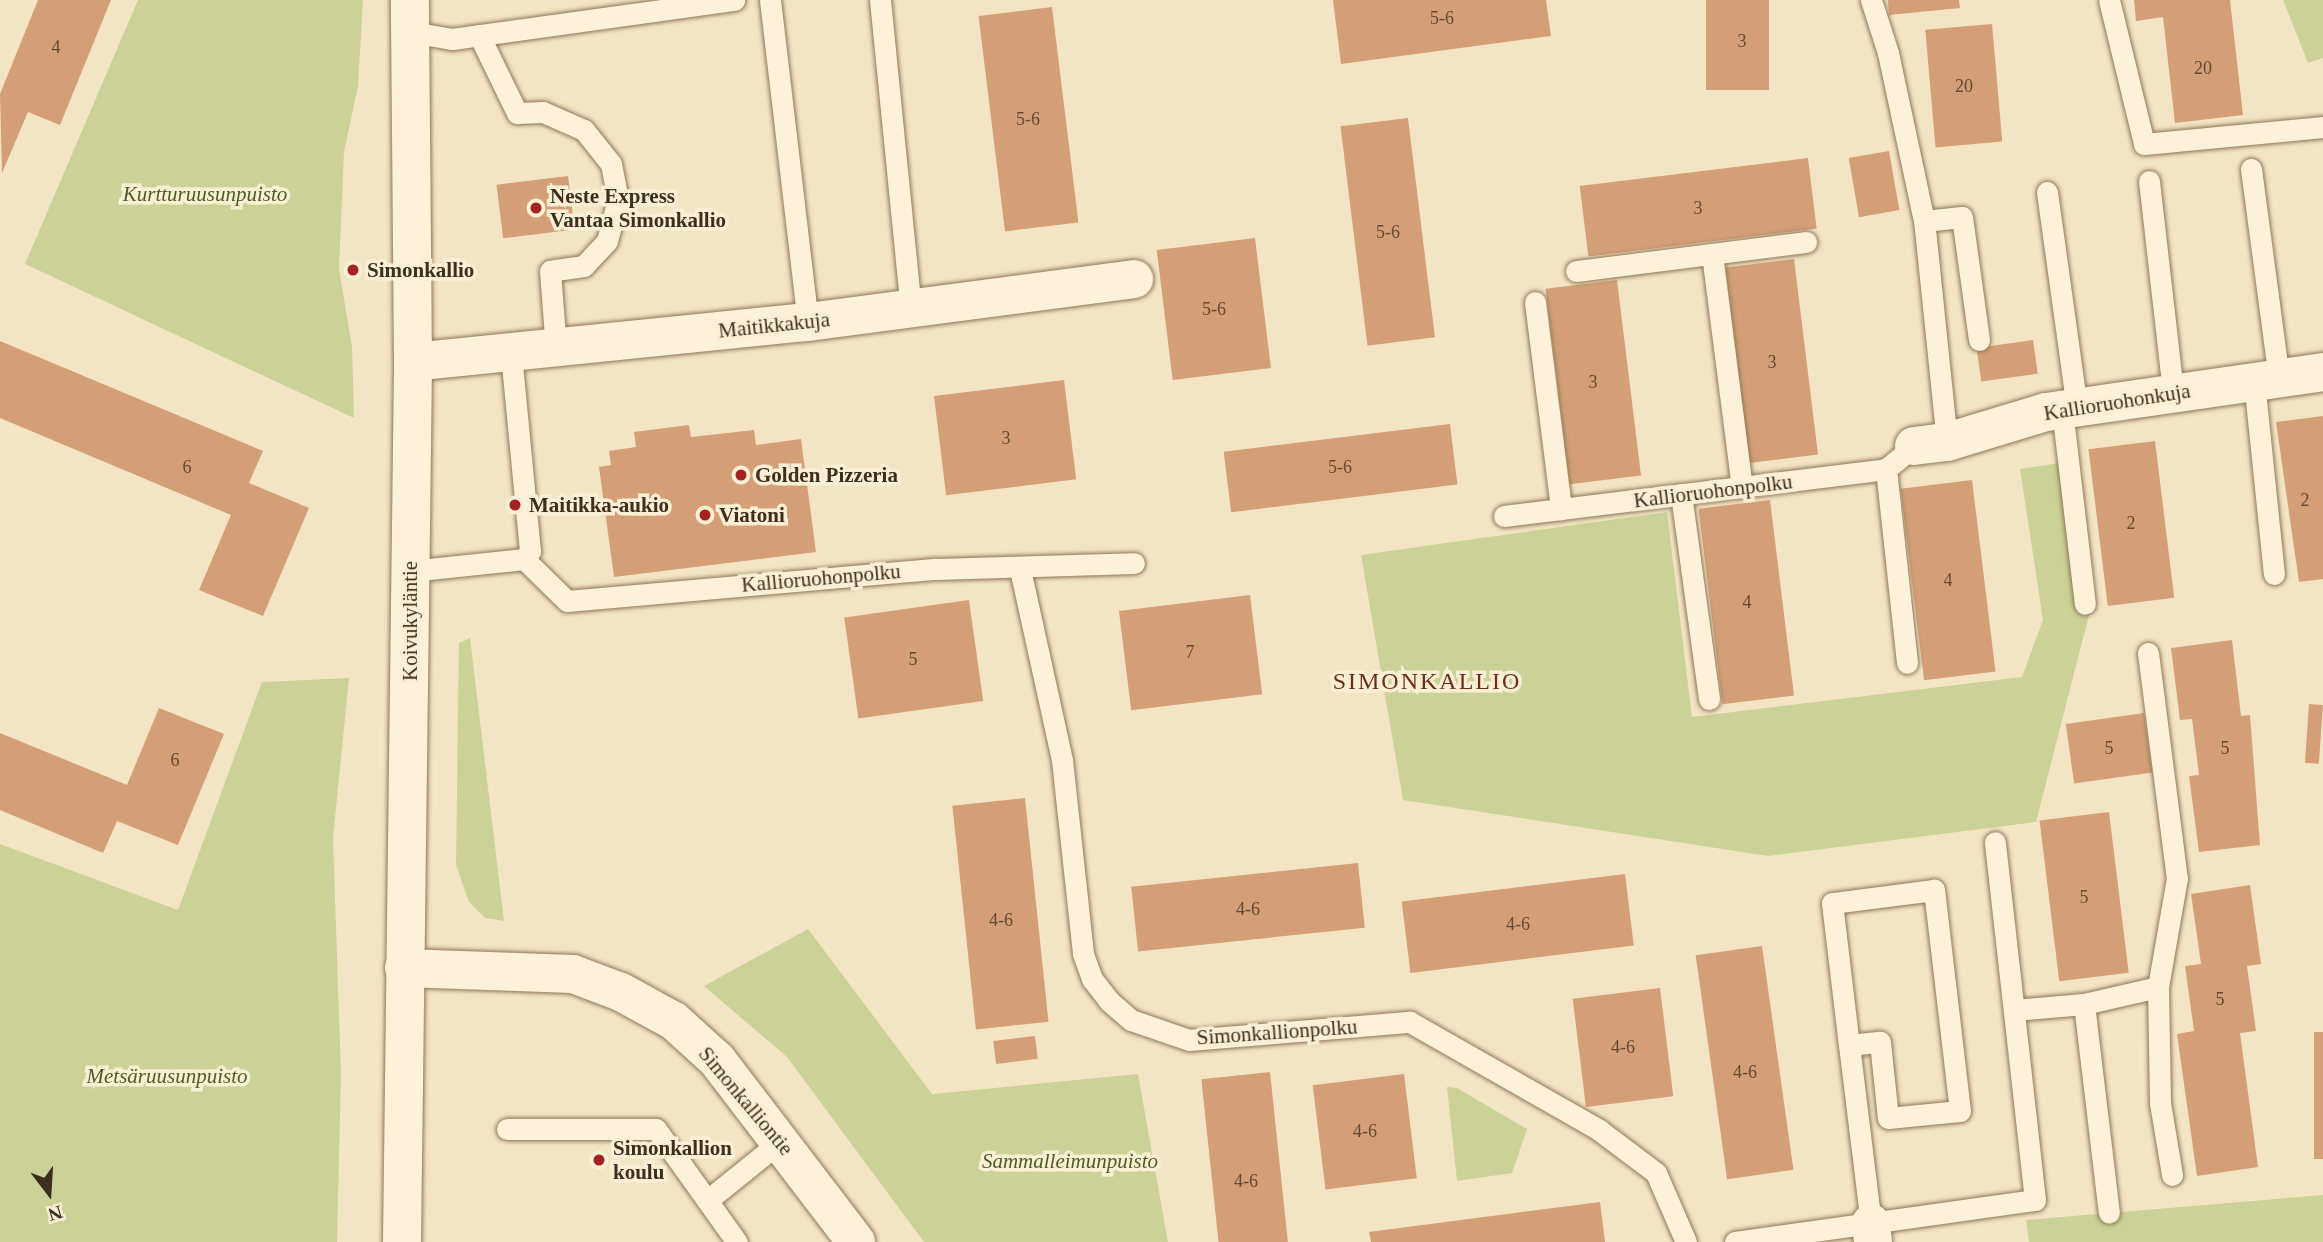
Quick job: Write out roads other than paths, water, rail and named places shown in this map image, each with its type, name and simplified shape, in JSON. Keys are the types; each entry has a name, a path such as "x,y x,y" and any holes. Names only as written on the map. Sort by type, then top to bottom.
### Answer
{"main road":[{"name":"Koivukyläntie","path":"402,1242 414,362 411,16"},
{"name":"Maitikkakuja","path":"414,362 808,322 1134,279"},
{"name":"Kallioruohonkuja","path":"1916,453 2070,408 2323,372"},
{"name":"Simonkalliontie","path":"404,968 573,974 621,992 674,1021 717,1060 856,1242"}],"lane":[{"path":"411,16 452,39 608,9 734,0"},
{"path":"770,0 808,322"},
{"path":"880,0 911,309"},
{"path":"1871,0 1888,53 1924,221 1907,663"},
{"path":"2109,0 2144,144 2323,127"},
{"path":"479,35 517,113 543,112 584,130 611,164 618,199 607,241 584,266 550,271 556,349"},
{"path":"2251,170 2267,380 2274,574"},
{"path":"2149,180 2173,392"},
{"path":"2047,192 2070,408 2085,604"},
{"path":"1924,221 1962,217 1979,340"},
{"path":"1576,271 1806,242"},
{"path":"1712,254 1741,487"},
{"path":"1535,302 1561,509"},
{"path":"410,571 524,559 530,536 512,354"},
{"name":"Kallioruohonpolku","path":"1504,516 1741,487 1916,453"},
{"path":"1681,495 1709,699"},
{"name":"Kallioruohonpolku","path":"524,559 567,601 936,569 1020,569 1134,563"},
{"name":"Simonkallionpolku","path":"1020,569 1062,760 1083,954 1092,979 1109,1001 1131,1020 1189,1040 1410,1022 1599,1130 1656,1173 1686,1242"},
{"path":"2148,653 2177,878 2158,987 2160,1103 2172,1175"},
{"path":"1735,1242 1872,1233 2035,1200 1995,842"},
{"path":"1849,1045 1880,1042 1888,1118 1960,1111 1934,890 1832,903 1849,1045 1872,1233"},
{"path":"2014,1010 2084,1004 2158,987"},
{"path":"2084,1004 2109,1213"},
{"path":"508,1129 656,1129 709,1199 737,1242"},
{"path":"709,1199 781,1141"}],"place":[{"name":"Neste Express Vantaa Simonkallio","path":"536,208"},
{"name":"Simonkallio","path":"353,270"},
{"name":"Golden Pizzeria","path":"741,475"},
{"name":"Maitikka-aukio","path":"515,505"},
{"name":"Viatoni","path":"705,515"},
{"name":"Simonkallion koulu","path":"599,1160"}],"district":[{"name":"SIMONKALLIO","path":"1427,682"}],"park label":[{"name":"Kurtturuusunpuisto","path":"205,194"},
{"name":"Metsäruusunpuisto","path":"167,1076"},
{"name":"Sammalleimunpuisto","path":"1070,1161"}]}
